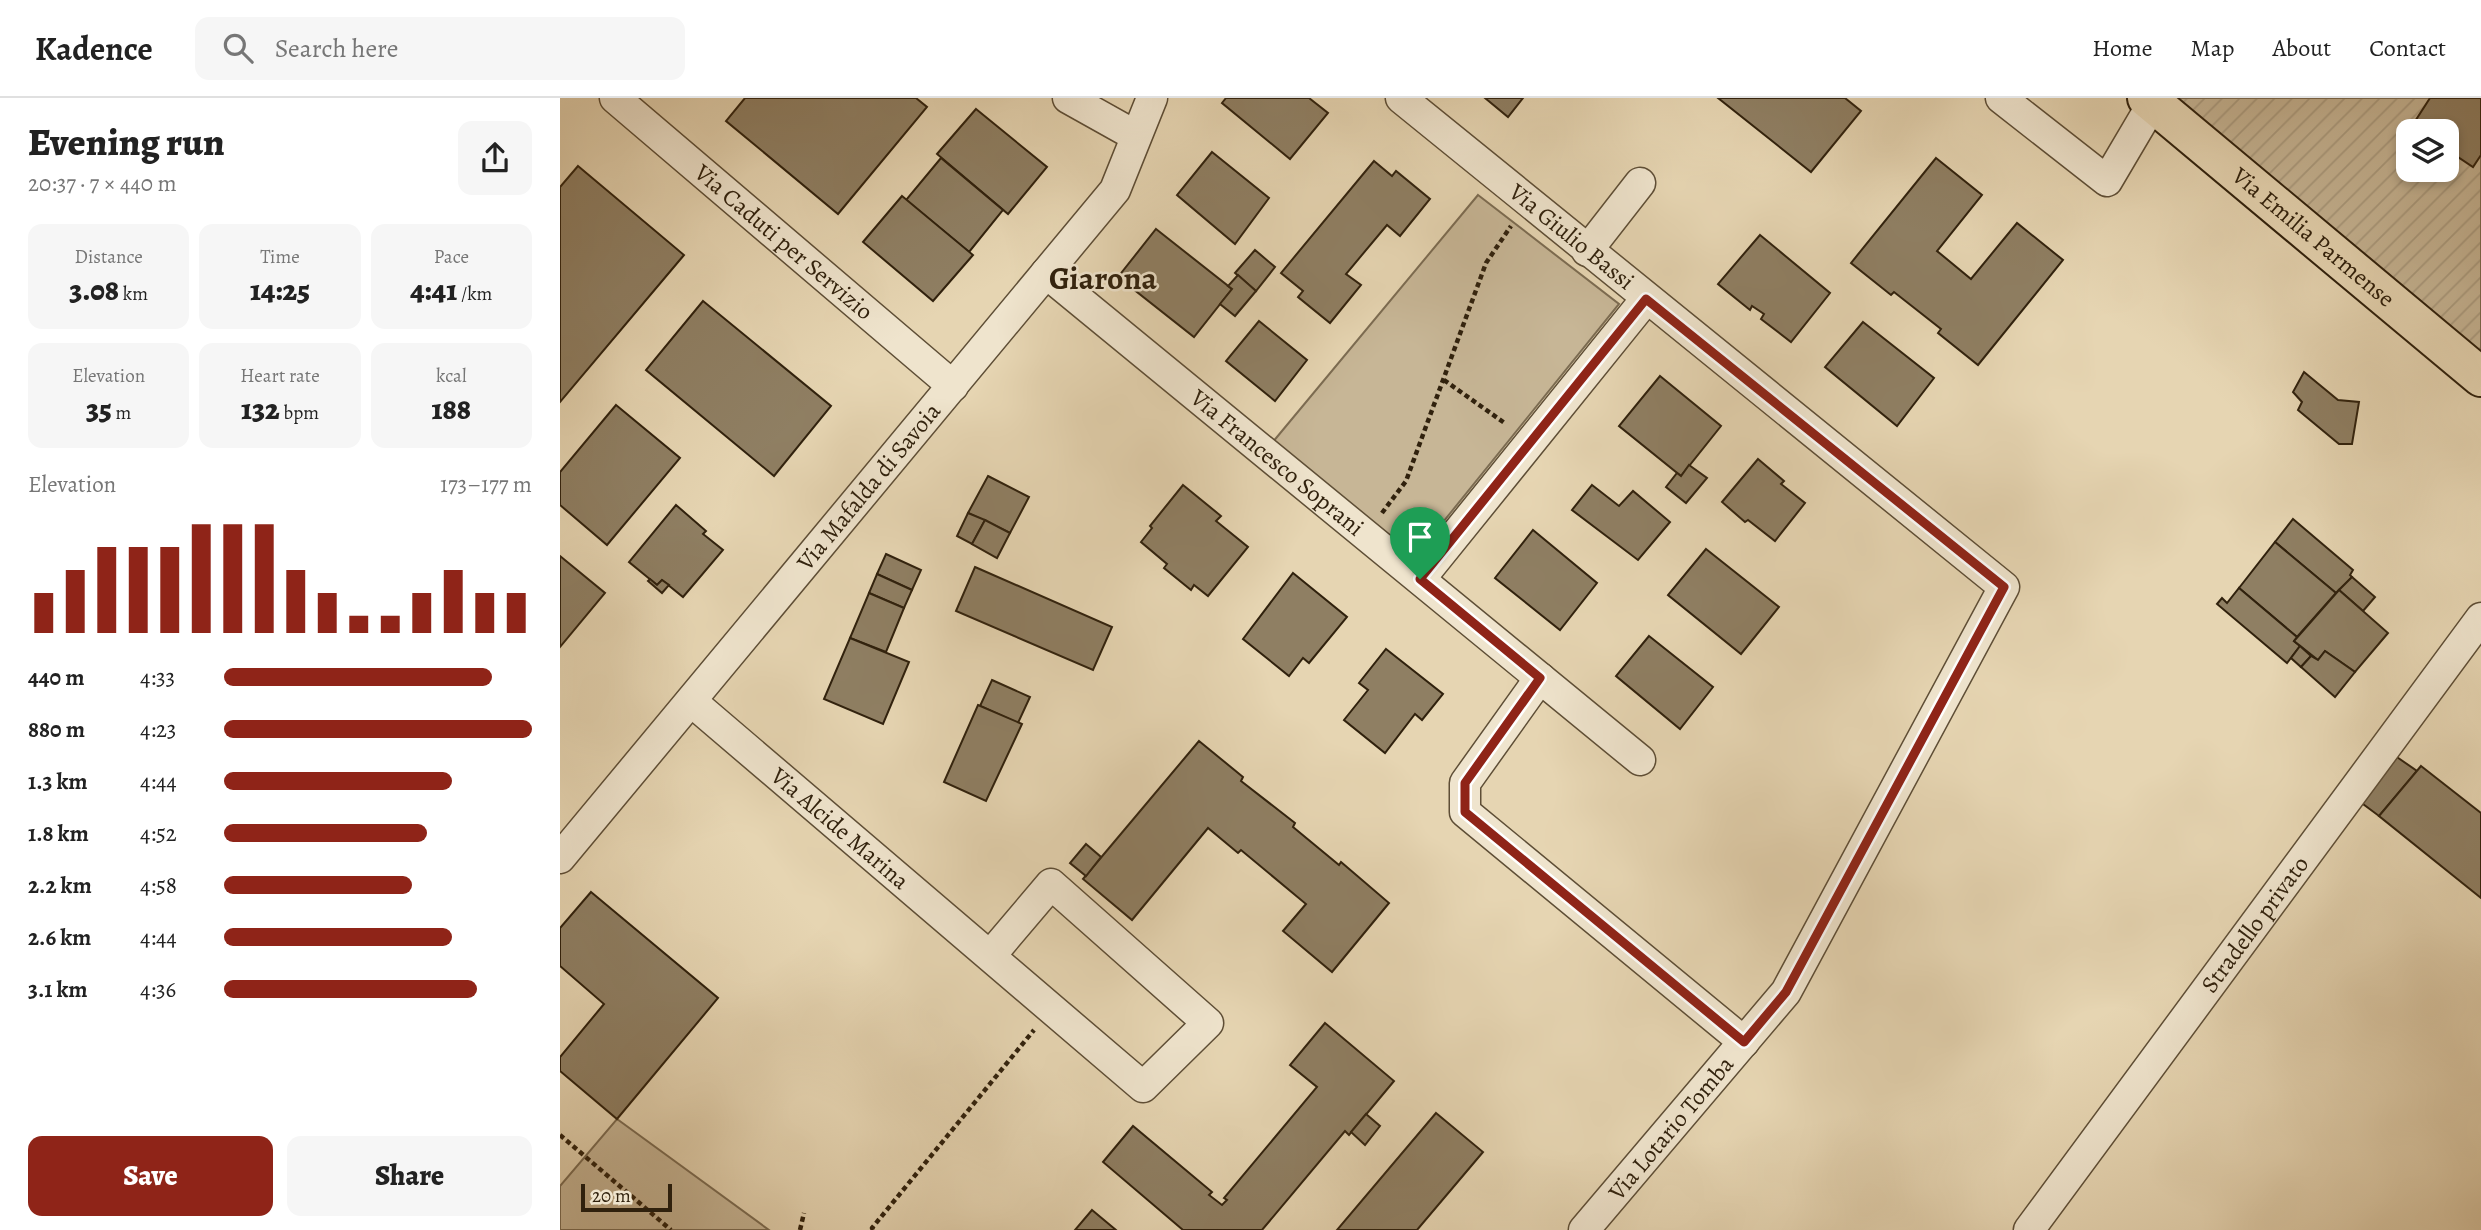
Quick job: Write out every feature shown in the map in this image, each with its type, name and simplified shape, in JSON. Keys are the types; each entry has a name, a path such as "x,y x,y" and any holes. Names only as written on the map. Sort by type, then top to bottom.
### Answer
{"main road":[{"name":"Via Emilia Parmense","path":"2150,101 2481,377"}],"street":[{"name":"Via Caduti per Servizio","path":"615,98 953,386"},
{"path":"1068,98 1136,136"},
{"name":"Via Mafalda di Savoia","path":"565,842 691,701 1115,190 1152,98"},
{"name":"Via Giulio Bassi","path":"1401,98 2004,587"},
{"path":"2001,98 2107,181 2150,101"},
{"path":"1587,251 1640,183"},
{"name":"Via Francesco Soprani","path":"1046,273 1640,760"},
{"path":"1420,579 1646,299"},
{"name":"Via Lotario Tomba","path":"1584,1230 1786,992 2004,587"},
{"name":"Stradello privato","path":"2029,1230 2481,618"},
{"path":"1540,678 1465,783 1465,812 1744,1042"},
{"name":"Via Alcide Marina","path":"691,701 1143,1087 1208,1023 1051,884 990,956"}],"path":[{"path":"1375,521 1406,481 1486,263 1514,223"},
{"path":"1444,380 1512,428"},
{"path":"872,1229 1051,1009"},
{"path":"560,1135 671,1230"},
{"path":"800,1230 804,1213"}],"shaded area":[{"path":"2167,98 2481,98 2481,375"},
{"path":"1478,195 1619,304 1406,568 1272,443"},
{"path":"617,1119 769,1230 560,1230 560,1186"}],"building":[{"path":"745,98 916,98 927,107 838,214 726,121"},
{"path":"1226,98 1309,98 1328,113 1290,159 1222,103"},
{"path":"1485,98 1523,98 1508,117"},
{"path":"1718,98 1845,98 1861,111 1811,172"},
{"path":"2430,98 2481,98 2481,155 2473,167 2459,158 2459,119 2416,119"},
{"path":"976,109 1047,167 1008,214 937,154"},
{"path":"1212,152 1269,198 1235,244 1177,195"},
{"path":"941,158 1003,210 969,252 906,200"},
{"path":"1936,158 1982,195 1937,251 1971,279 2017,223 2063,260 1978,365 1938,333 1941,329 1894,292 1891,295 1851,263"},
{"path":"1374,161 1392,176 1396,171 1430,199 1400,236 1387,225 1346,274 1361,285 1330,323 1298,297 1303,291 1281,273"},
{"path":"578,166 684,255 560,402 560,187"},
{"path":"902,196 973,255 933,301 863,242"},
{"path":"1156,229 1232,289 1194,337 1118,277"},
{"path":"1760,235 1830,293 1791,342 1761,319 1764,314 1752,306 1750,310 1718,284"},
{"path":"1255,250 1275,267 1256,291 1235,273"},
{"path":"1238,275 1256,291 1235,316 1220,304 1232,289 1228,286"},
{"path":"703,301 831,406 774,476 646,370"},
{"path":"1259,321 1307,360 1275,401 1226,361"},
{"path":"1863,322 1934,378 1897,426 1825,367"},
{"path":"2304,372 2338,400 2359,402 2352,444 2339,444 2298,410 2302,402 2293,392"},
{"path":"1660,376 1721,426 1681,476 1619,426"},
{"path":"616,405 680,458 607,545 560,505 560,472"},
{"path":"1758,459 1784,481 1781,484 1805,503 1775,541 1748,520 1745,522 1722,502"},
{"path":"1689,465 1707,478 1686,503 1666,487 1677,473 1681,476"},
{"path":"988,476 1029,497 1010,533 968,513"},
{"path":"1183,485 1221,516 1216,521 1248,547 1208,596 1194,585 1191,590 1164,568 1167,564 1141,542 1152,528 1150,526"},
{"path":"1592,485 1619,506 1633,491 1670,522 1638,560 1572,510"},
{"path":"676,505 706,531 703,534 723,550 683,597 662,580 657,585 629,562"},
{"path":"968,513 985,520 972,544 957,536"},
{"path":"2293,519 2353,570 2350,575 2352,577 2336,593 2275,542"},
{"path":"985,520 1010,533 997,558 972,544"},
{"path":"1533,530 1597,583 1560,630 1495,578"},
{"path":"2275,542 2336,593 2297,637 2239,588"},
{"path":"1706,549 1779,607 1741,654 1668,595"},
{"path":"886,554 921,570 912,590 877,574"},
{"path":"560,556 605,593 560,647"},
{"path":"975,567 1112,627 1093,670 956,611"},
{"path":"1293,573 1347,617 1309,663 1303,658 1289,676 1243,639"},
{"path":"877,574 912,590 904,608 869,593"},
{"path":"2352,577 2375,597 2363,611 2339,590"},
{"path":"650,579 657,585 662,580 669,585 662,593 648,581"},
{"path":"2239,588 2297,637 2294,641 2300,646 2287,663 2217,604 2222,598 2227,603"},
{"path":"2339,590 2388,633 2355,672 2325,651 2318,660 2294,641"},
{"path":"869,593 904,608 886,652 850,638"},
{"path":"1649,636 1713,687 1680,729 1616,676"},
{"path":"850,638 909,662 883,724 824,699"},
{"path":"2300,646 2311,656 2301,667 2291,658"},
{"path":"1386,649 1443,694 1422,720 1415,714 1385,753 1344,720 1368,690 1359,683"},
{"path":"2325,651 2355,672 2335,697 2301,667 2311,656 2318,660"},
{"path":"992,680 1030,697 1018,723 980,706"},
{"path":"978,705 1022,724 986,801 944,782"},
{"path":"1199,741 1243,777 1241,781 1295,823 1293,827 1339,865 1341,862 1389,903 1332,972 1283,931 1306,904 1241,850 1238,853 1208,828 1132,920 1083,879"},
{"path":"2394,755 2417,771 2379,816 2359,801"},
{"path":"2421,766 2481,813 2481,898 2379,816"},
{"path":"1086,844 1101,857 1086,876 1070,863"},
{"path":"591,892 718,998 617,1119 560,1071 560,1057 604,1004 560,966 560,928"},
{"path":"1325,1023 1394,1081 1349,1135 1345,1131 1262,1230 1183,1230 1103,1162 1133,1126 1212,1192 1209,1195 1222,1205 1227,1200 1224,1198 1317,1087 1290,1065"},
{"path":"1436,1113 1483,1152 1417,1230 1337,1230"},
{"path":"1366,1114 1380,1126 1365,1145 1351,1132"},
{"path":"1092,1210 1116,1230 1075,1230"}],"district":[{"name":"Giarona","path":"1103,278"}],"route":[{"path":"1646,299 2004,587 1786,992 1744,1042 1465,812 1465,783 1540,678 1420,579 1646,299"}]}
